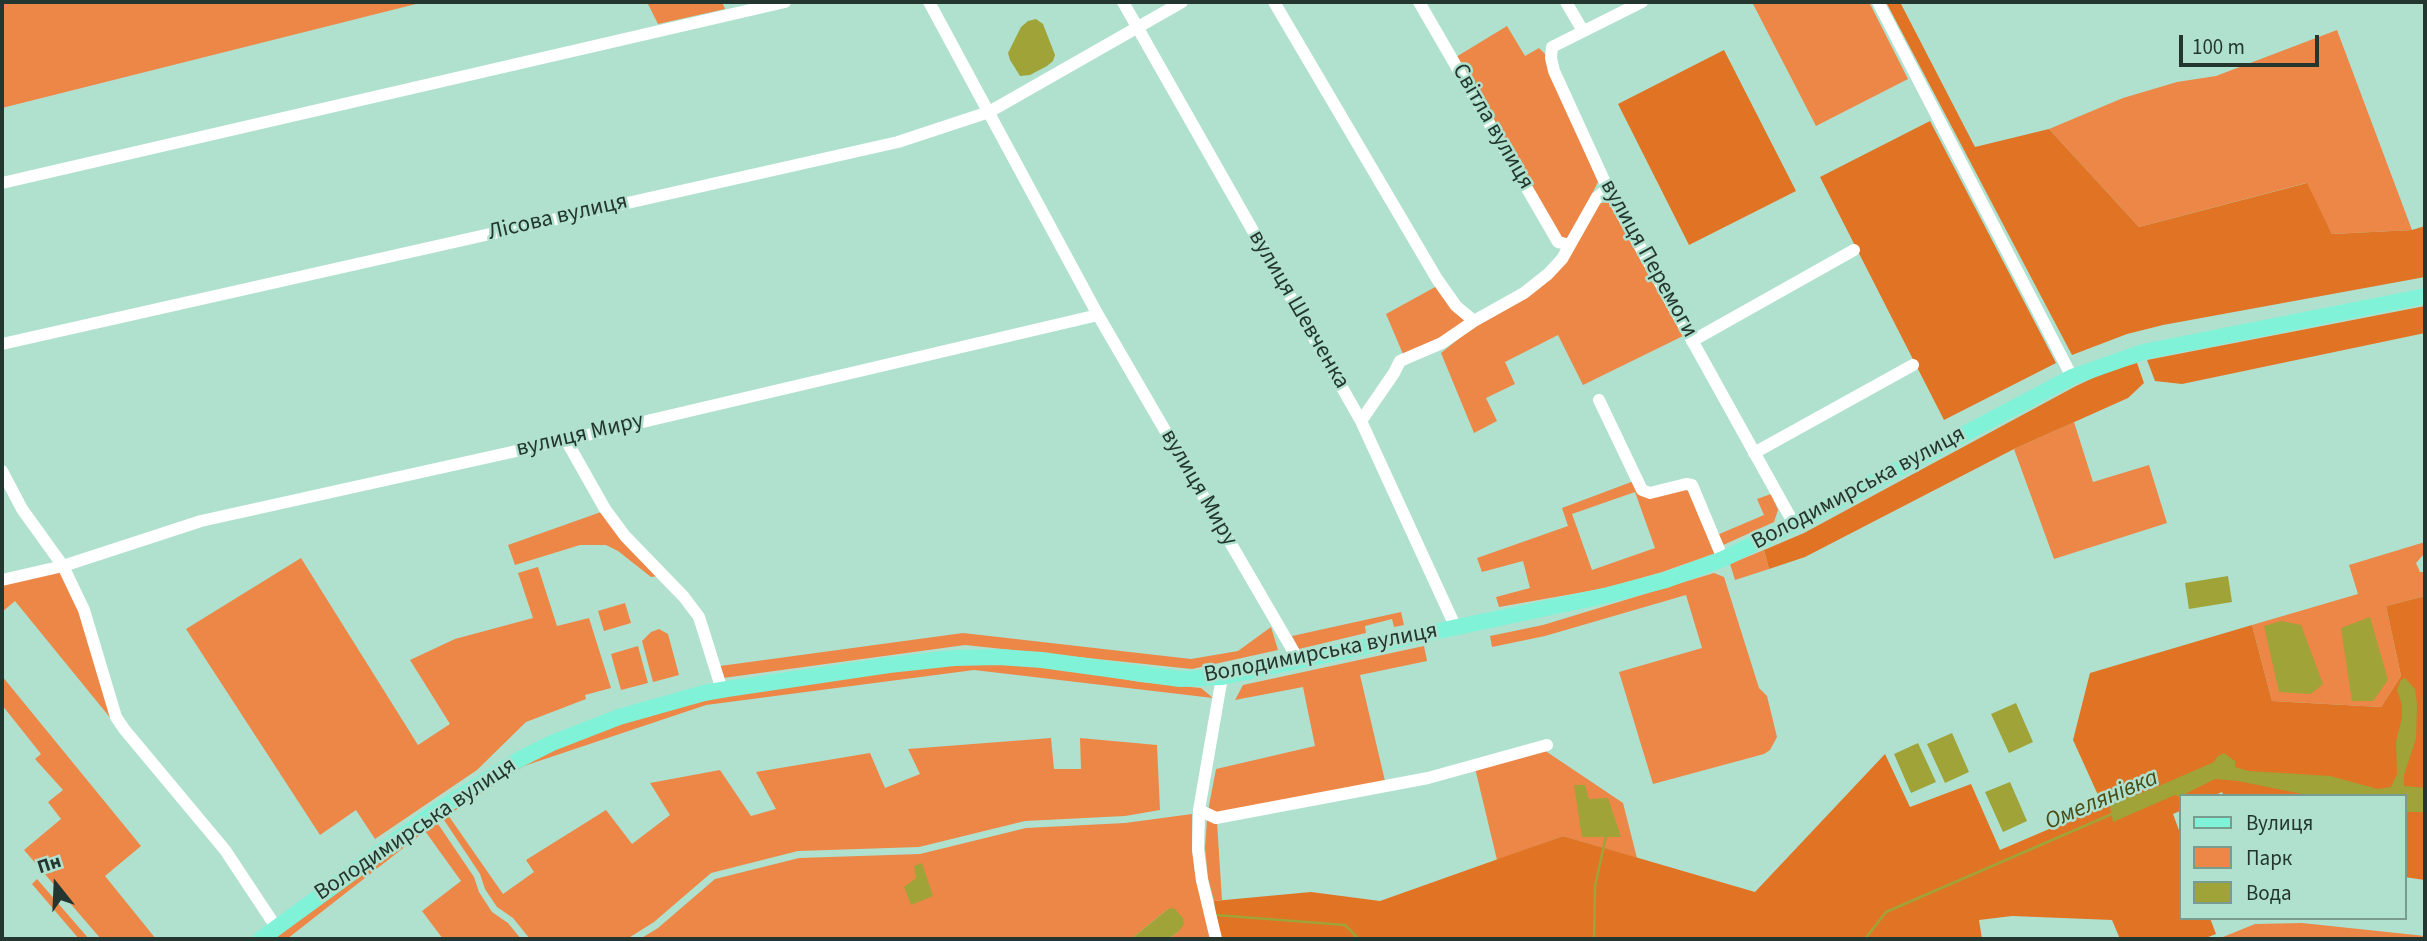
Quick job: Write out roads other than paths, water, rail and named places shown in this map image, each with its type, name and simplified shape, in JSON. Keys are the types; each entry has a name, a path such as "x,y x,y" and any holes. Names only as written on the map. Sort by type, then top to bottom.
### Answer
{"main road":[{"name":"Володимирська вулиця","path":"261,939 435,812 520,759 573,734 619,718 722,690 925,660 978,656 1042,660 1159,677 1222,677 1608,595 1666,580 1723,559 2072,377 2143,352 2425,296"}],"street":[{"path":"2,183 785,2"},
{"path":"929,2 989,112"},
{"name":"вулиця Шевченка","path":"1123,2 1361,421 1456,628"},
{"name":"Лісова вулиця","path":"2,344 898,142 989,112 1182,2"},
{"path":"1274,2 1437,279 1456,306 1474,321"},
{"name":"Світла вулиця","path":"1419,2 1558,242 1570,245"},
{"path":"1566,2 1583,31 1642,2"},
{"path":"1878,2 2072,377"},
{"name":"вулиця Перемоги","path":"1583,31 1552,47 1554,71 1608,189 1794,524"},
{"name":"вулиця Миру","path":"989,112 1098,314 1299,661"},
{"path":"1361,421 1395,373 1400,361 1442,343 1474,321 1524,293 1548,274 1562,259 1597,197 1608,189"},
{"path":"1692,341 1854,250"},
{"name":"вулиця Миру","path":"2,580 63,566 201,521 566,440 1098,314"},
{"path":"1754,453 1913,365"},
{"path":"1599,400 1642,491 1650,493 1686,484 1692,485 1723,559"},
{"path":"566,440 605,509 625,536 684,597 699,617 722,690"},
{"path":"2,471 22,509 63,566 84,610 116,717 225,850 276,927"},
{"path":"1216,939 1202,880 1198,849 1199,810 1222,677"},
{"path":"1199,810 1216,817 1269,808 1428,778 1547,745"}],"water":[{"path":"1036,19 1043,24 1055,55 1047,66 1030,75 1020,76 1008,53 1021,27"},
{"path":"2228,576 2232,602 2189,609 2185,583"},
{"path":"2370,617 2388,680 2373,701 2352,701 2341,628"},
{"path":"2281,621 2301,625 2323,684 2311,694 2279,692 2264,626"},
{"path":"2405,678 2415,689 2417,705 2416,739 2404,775 2404,786 2425,788 2425,812 2406,812 2406,794 2302,794 2215,779 2185,794 2175,795 2113,822 2109,802 2120,801 2152,789 2214,762 2224,753 2235,761 2235,767 2249,771 2330,776 2378,789 2391,787 2397,774 2396,741 2402,718 2402,705 2397,690 2401,680"},
{"path":"2016,703 2033,742 2009,753 1991,714"},
{"path":"1952,733 1969,772 1945,783 1927,744"},
{"path":"1918,743 1936,782 1911,793 1894,754"},
{"path":"2010,782 2027,821 2003,832 1985,792"},
{"path":"1574,785 1585,785 1589,799 1608,798 1621,837 1582,837"},
{"path":"922,863 933,896 911,905 904,887 916,878 914,866"},
{"path":"1174,908 1183,918 1184,924 1178,932 1168,939 1131,939 1168,909"}],"waterway":[{"name":"Омелянівка","path":"1865,939 1886,912 2112,814"},
{"path":"1594,939 1595,886 1606,836"},
{"name":"Омелянівка","path":"1216,915 1345,925 1359,939"}]}
